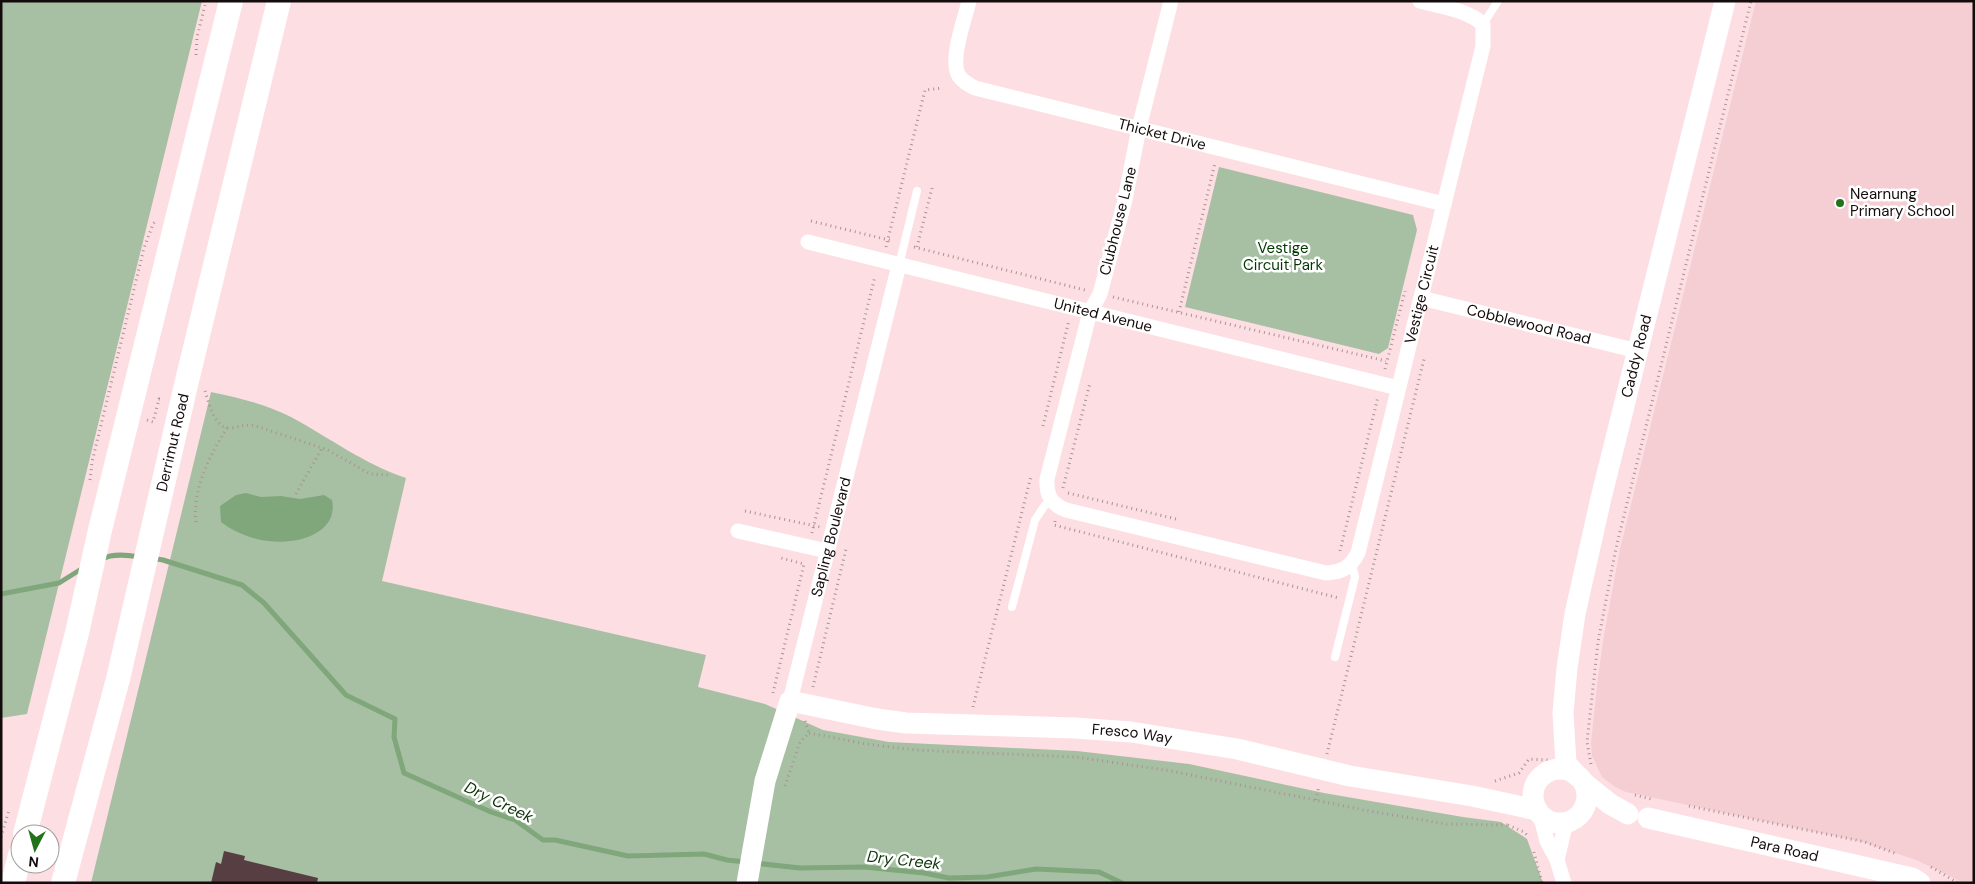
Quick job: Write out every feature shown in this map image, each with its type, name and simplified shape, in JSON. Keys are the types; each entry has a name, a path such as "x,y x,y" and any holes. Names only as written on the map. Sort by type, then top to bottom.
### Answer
{"main road":[{"path":"28,824 77,633 100,530 231,1"},
{"name":"Derrimut Road","path":"63,883 126,647 186,385 279,1"}],"street":[{"name":"Thicket Drive","path":"969,1 955,66 959,76 975,88 1444,204"},
{"path":"1139,128 1171,1"},
{"path":"1420,1 1474,16 1482,24"},
{"name":"Caddy Road","path":"1584,775 1566,762 1563,713 1575,614 1601,498 1725,1"},
{"name":"Vestige Circuit","path":"1352,564 1358,553 1483,46 1484,34 1482,24"},
{"name":"Clubhouse Lane","path":"1090,312 1100,294 1125,200 1139,128"},
{"name":"United Avenue","path":"808,242 1398,388"},
{"name":"Sapling Boulevard","path":"747,883 765,781 790,739 781,699 826,551 899,265"},
{"name":"Cobblewood Road","path":"1421,298 1638,351"},
{"path":"1090,312 1048,479 1047,487 1051,501 1066,510 1092,517 1330,573 1347,569 1352,564"},
{"path":"738,531 826,551"},
{"name":"Fresco Way","path":"781,699 877,719 935,725 1075,728 1131,732 1237,749 1350,776 1472,796 1492,795 1510,807 1538,812"},
{"name":"Caddy Road","path":"1537,771 1557,737 1563,713"},
{"path":"1564,883 1557,860 1547,841 1532,795 1537,771 1559,769 1584,775 1610,804 1640,806"},
{"name":"Fresco Way","path":"1510,807 1537,771"},
{"path":"1557,860 1564,830 1581,813 1586,802 1584,775"},
{"path":"1538,812 1554,822 1574,819 1591,813 1640,806"},
{"name":"Para Road","path":"1640,806 1912,878 1921,873"}],"lane":[{"path":"1482,24 1498,1"},
{"name":"Sapling Boulevard","path":"899,265 917,191"},
{"path":"1012,607 1035,520 1045,505 1051,501"},
{"name":"Vestige Circuit","path":"1335,657 1355,577 1352,564"}],"path":[{"path":"1584,775 1598,642 1616,548 1751,1"},
{"path":"880,260 889,240 925,90 943,88"},
{"path":"1179,312 1214,162 1224,165"},
{"path":"917,247 932,188"},
{"path":"90,482 92,462 144,248 153,224 160,218"},
{"path":"781,699 804,564 875,276"},
{"path":"1042,431 1078,288"},
{"path":"1316,800 1323,762 1424,359"},
{"path":"204,389 221,426 227,428 248,424 333,452 370,474 390,475"},
{"path":"1325,594 1331,559 1340,550 1378,396"},
{"path":"196,522 197,498 202,479 216,446 227,428"},
{"path":"296,494 322,448"},
{"path":"974,725 973,707 1032,469"},
{"path":"745,511 813,526"},
{"path":"1114,540 1364,604"},
{"path":"778,558 804,564"},
{"path":"790,739 809,733 866,744 916,750 1076,757 1171,771 1447,824 1510,807"},
{"path":"1530,840 1510,807 1512,776 1519,773 1537,771"},
{"path":"1684,806 1865,842 1906,857"},
{"path":"1532,845 1542,883"},
{"path":"1921,873 1958,883"}],"shaded area":[{"path":"1756,1 1965,1 1974,4 1974,883 1964,883 1916,860 1859,841 1626,792 1615,787 1602,777 1592,756 1591,743 1598,677 1620,549"},
{"path":"246,493 261,497 281,496 300,499 324,495 332,500 332,512 329,522 322,529 302,539 279,542 255,539 231,529 221,522 220,506 236,495"}],"green space":[{"path":"1,1 202,1 27,714 1,718"},
{"name":"Vestige Circuit Park","path":"1219,167 1413,215 1417,230 1388,348 1379,354 1185,307"},
{"path":"211,392 282,412 376,466 406,478 382,581 706,655 698,687 765,704 823,730 889,742 1077,751 1189,764 1324,793 1501,822 1527,839 1543,883 91,883"}],"building":[{"path":"224,851 245,856 244,860 318,878 317,883 211,883 216,862 221,864"}],"waterway":[{"name":"Dry Creek","path":"102,559 116,555 140,557"},
{"name":"Dry Creek","path":"151,558 242,585 264,603 346,695 395,719 394,737 404,773 491,812 515,820 543,840 555,840 628,856 704,854 727,860 746,862"},
{"name":"Dry Creek","path":"1,594 59,583 83,568"},
{"name":"Dry Creek","path":"754,863 800,868 864,867 924,873 949,878 987,877 1036,869 1099,872 1122,883"}],"place":[{"name":"Nearnung Primary School","path":"1840,203"}]}
